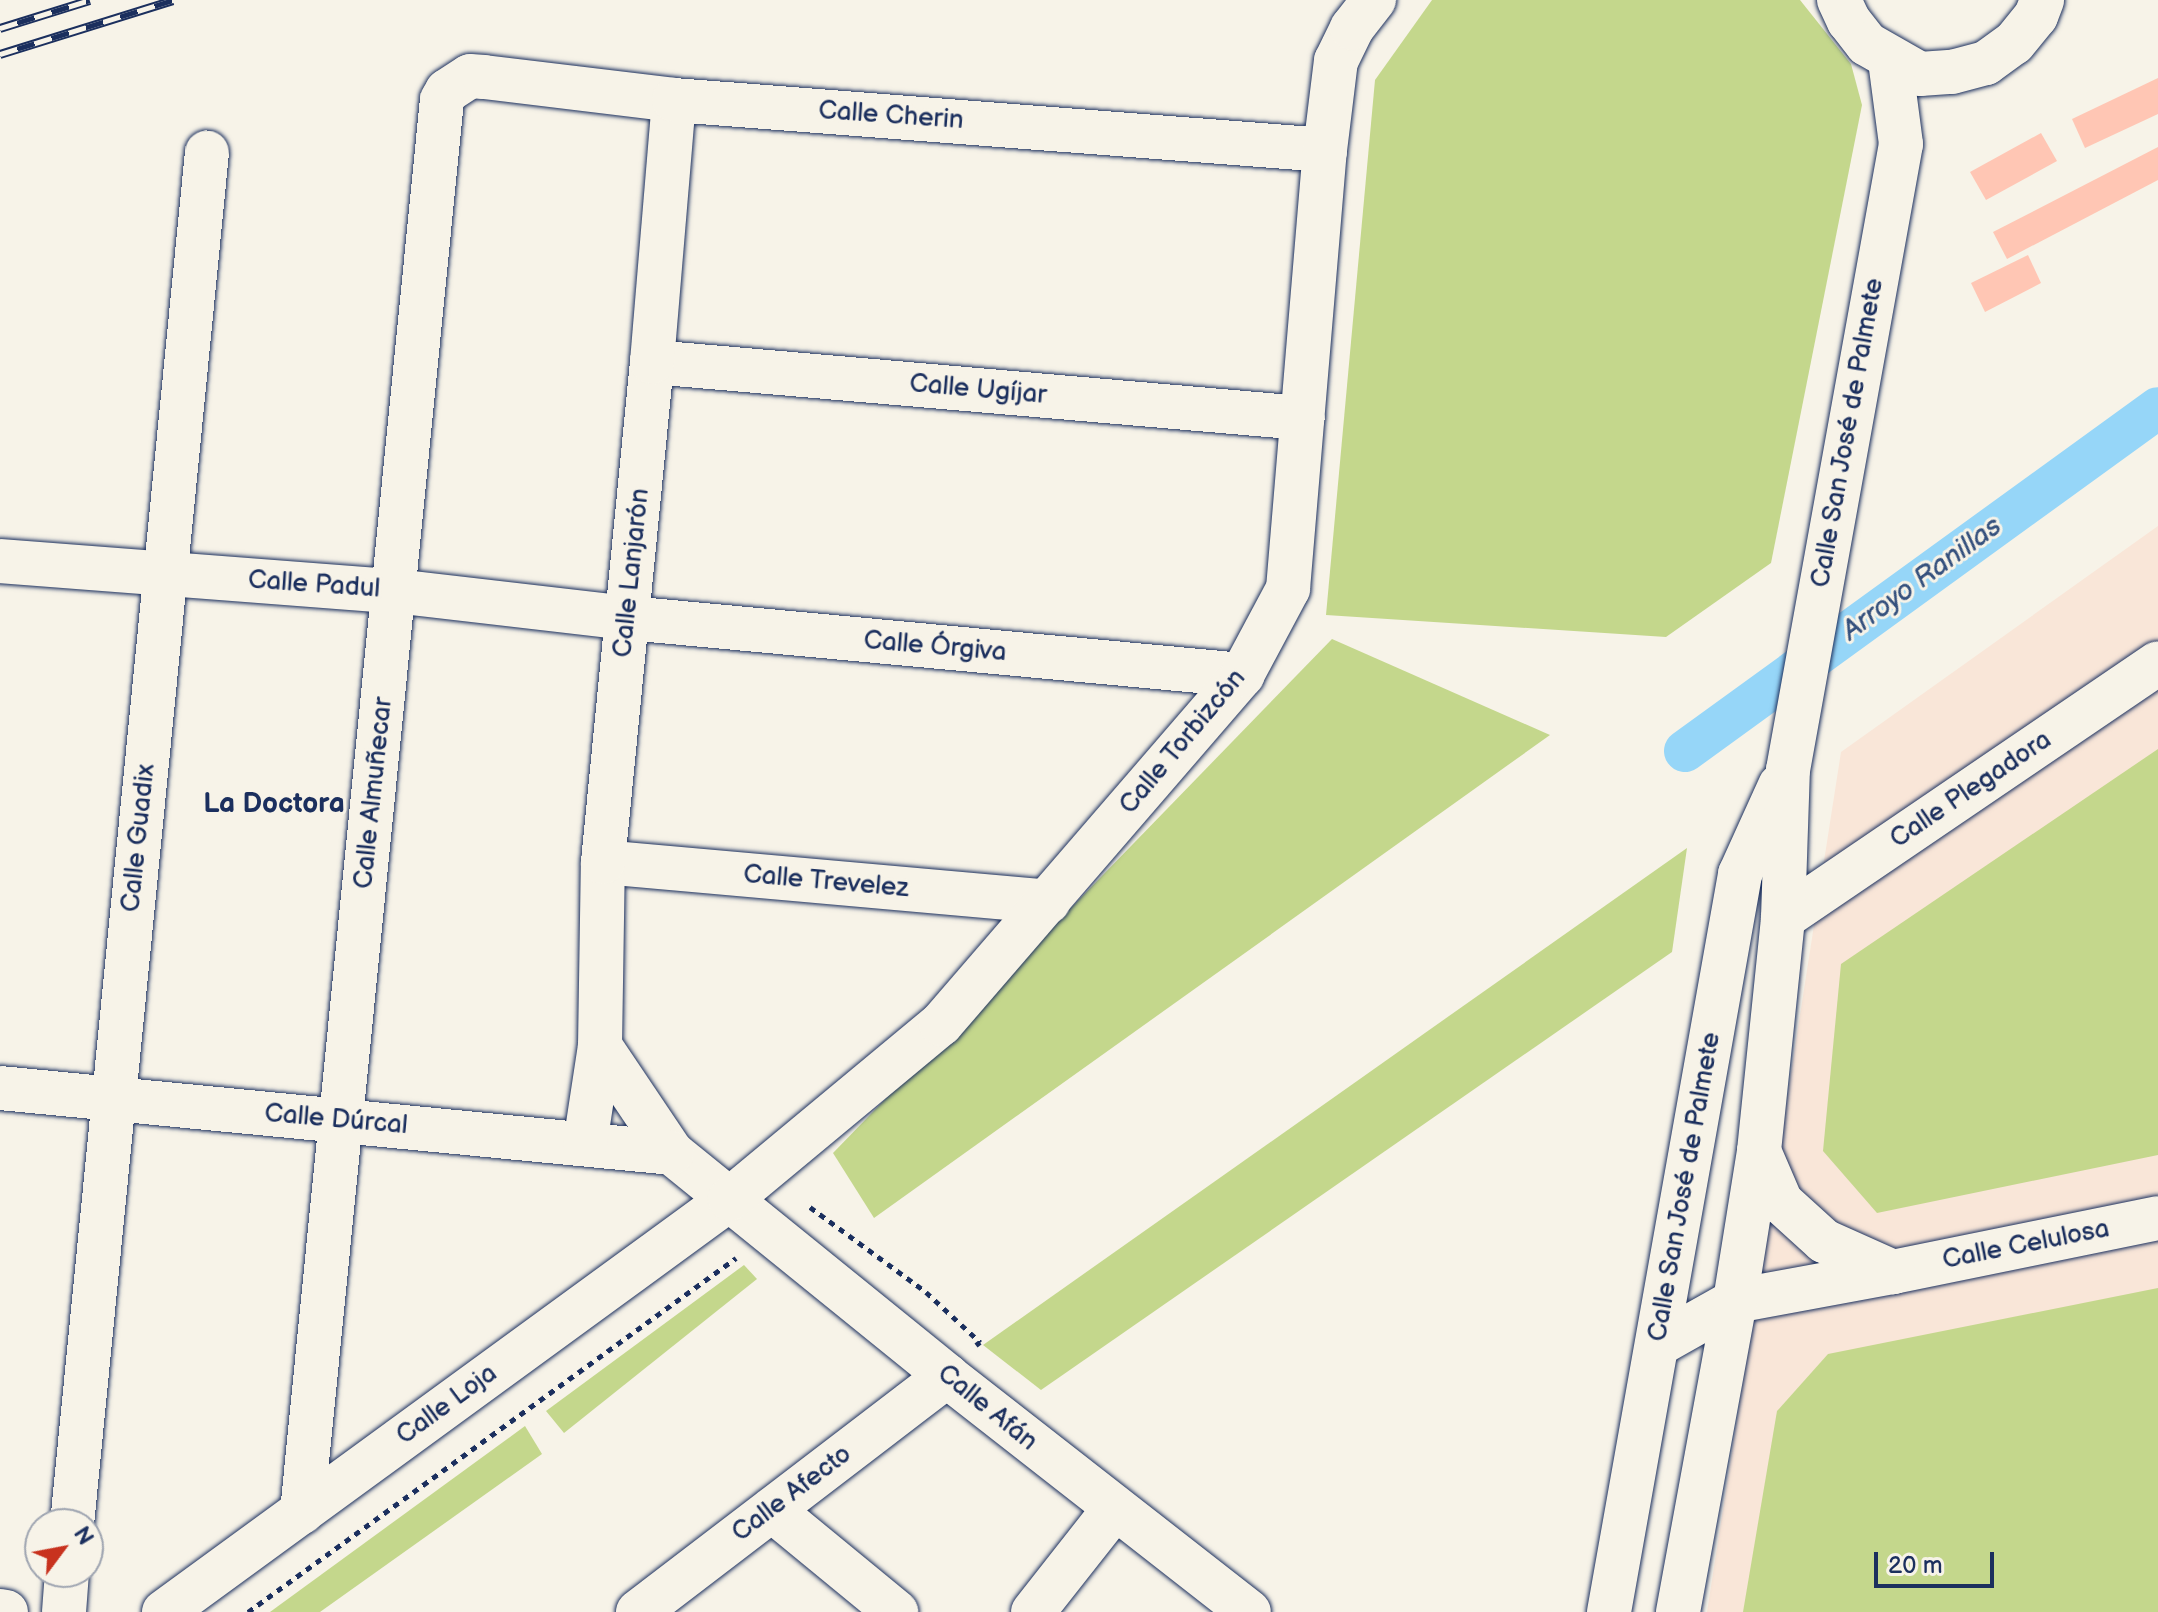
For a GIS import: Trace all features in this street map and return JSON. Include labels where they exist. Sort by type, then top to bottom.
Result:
[{"type":"street","name":"Calle Torbizcón","points":[[730,1199],[941,1024],[1242,675],[1288,589],[1325,150],[1336,61],[1352,28],[1374,0]]},
{"type":"street","points":[[1839,0],[1849,21],[1867,44],[1890,60],[1920,74],[1952,72],[1986,63],[2014,43],[2036,16],[2042,0]]},
{"type":"street","name":"Calle San José de Palmete","points":[[1678,1612],[1759,1151],[1783,918],[1788,768],[1901,144],[1890,60]]},
{"type":"street","name":"Calle San José de Palmete","points":[[1901,144],[1952,72]]},
{"type":"street","name":"Calle Cherin","points":[[459,81],[470,76],[484,77],[674,100],[1325,150]]},
{"type":"street","name":"Calle Almuñecar","points":[[302,1512],[442,100],[459,81]]},
{"type":"street","name":"Calle Lanjarón","points":[[585,1144],[600,1046],[603,862],[652,362],[674,100]]},
{"type":"street","name":"Calle Guadix","points":[[74,1508],[207,153]]},
{"type":"street","name":"Calle Ugíjar","points":[[652,362],[1303,418]]},
{"type":"street","name":"Calle Padul","points":[[0,561],[394,591],[628,618]]},
{"type":"street","name":"Calle Órgiva","points":[[628,618],[1242,675]]},
{"type":"street","name":"Calle Plegadora","points":[[1783,918],[2158,663]]},
{"type":"street","name":"Calle San José de Palmete","points":[[1609,1612],[1740,874],[1788,768]]},
{"type":"street","name":"Calle Trevelez","points":[[603,862],[1048,902]]},
{"type":"street","points":[[600,1046],[672,1153],[730,1199]]},
{"type":"street","name":"Calle Dúrcal","points":[[0,1088],[672,1153]]},
{"type":"street","points":[[1759,1151],[1781,1202],[1824,1241],[1893,1272]]},
{"type":"street","name":"Calle Afán","points":[[730,1199],[771,1233],[957,1364],[1114,1509],[1249,1612]]},
{"type":"street","name":"Calle Loja","points":[[164,1612],[730,1199]]},
{"type":"street","name":"Calle Celulosa","points":[[1657,1345],[1735,1301],[2158,1218]]},
{"type":"street","name":"Calle Afecto","points":[[638,1612],[957,1364]]},
{"type":"street","points":[[1033,1612],[1114,1509]]},
{"type":"street","points":[[772,1510],[896,1612]]},
{"type":"street","points":[[64,1612],[66,1588]]},
{"type":"street","points":[[0,1611],[6,1612]]},
{"type":"path","points":[[248,1612],[810,1207],[926,1292],[980,1342],[957,1364]]},
{"type":"shaded area","points":[[2158,526],[2158,1612],[1707,1612],[1841,752]]},
{"type":"green space","points":[[1432,0],[1800,0],[1851,64],[1862,105],[1771,563],[1666,637],[1326,615],[1375,80]]},
{"type":"green space","points":[[1332,639],[1550,735],[874,1218],[833,1153]]},
{"type":"green space","points":[[2158,749],[2158,1155],[1877,1213],[1823,1151],[1841,964]]},
{"type":"green space","points":[[1687,848],[1672,952],[1041,1390],[983,1345]]},
{"type":"green space","points":[[744,1265],[757,1279],[564,1433],[546,1411]]},
{"type":"green space","points":[[2158,1288],[2158,1612],[1743,1612],[1777,1411],[1828,1354]]},
{"type":"green space","points":[[525,1426],[542,1454],[320,1612],[270,1612]]},
{"type":"building","points":[[2158,78],[2158,114],[2085,148],[2072,119]]},
{"type":"building","points":[[2041,133],[2057,161],[1986,200],[1970,172]]},
{"type":"building","points":[[2158,147],[2158,180],[2007,259],[1993,232]]},
{"type":"building","points":[[2028,255],[2041,283],[1985,312],[1971,283]]},
{"type":"waterway","name":"Arroyo Ranillas","points":[[1685,751],[2158,408]]},
{"type":"railway","points":[[0,28],[90,0]]},
{"type":"railway","points":[[0,54],[173,0]]},
{"type":"district","name":"La Doctora","points":[[274,804]]}]
